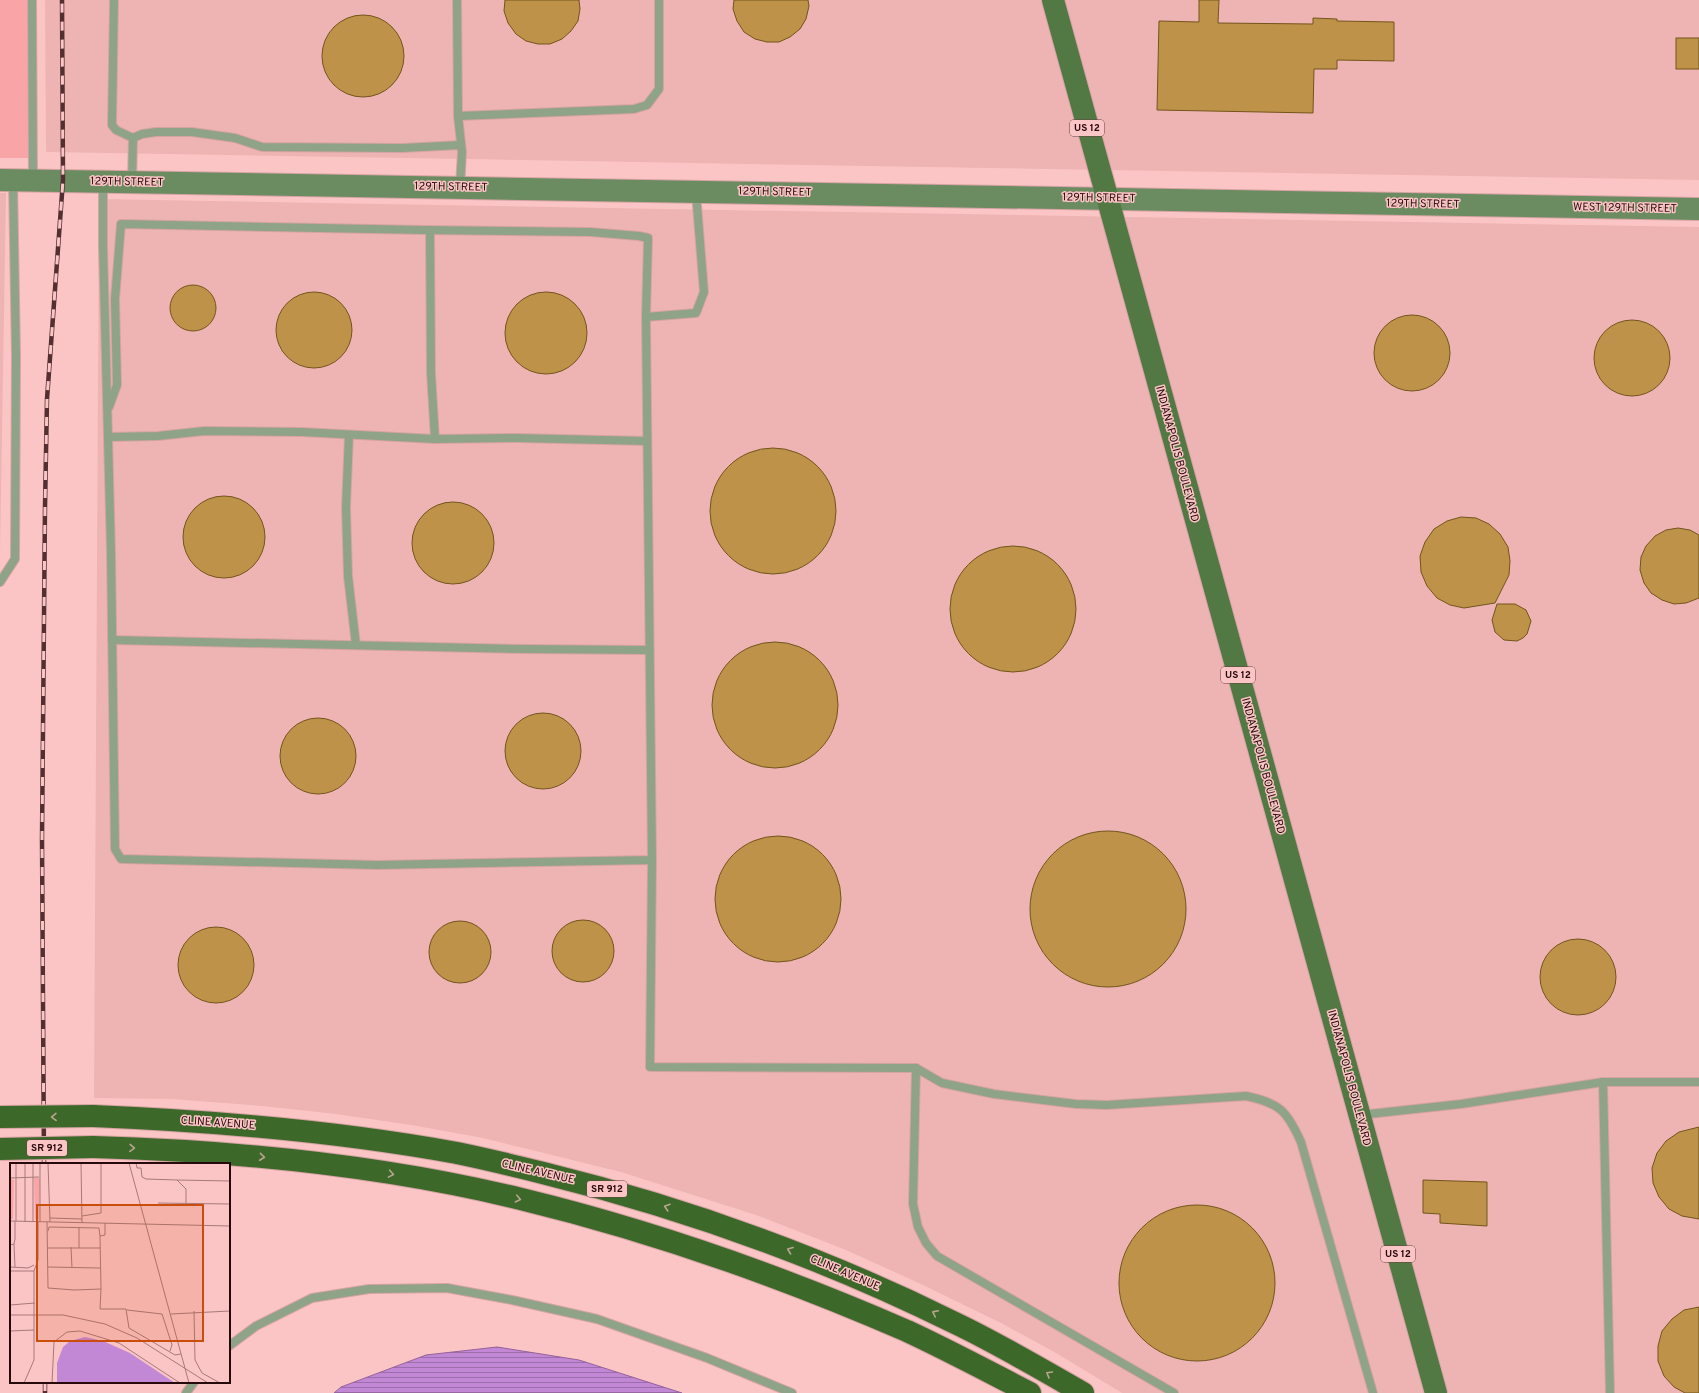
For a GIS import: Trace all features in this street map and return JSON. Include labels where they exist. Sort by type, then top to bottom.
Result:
[{"type":"highway","name":"CLINE AVENUE","points":[[0,1117],[93,1116],[207,1122],[328,1133],[459,1154],[584,1183],[699,1218],[765,1241],[837,1269],[907,1299],[958,1324],[1023,1358],[1083,1393]]},
{"type":"highway","name":"SR 912","points":[[0,1149],[93,1147],[253,1156],[311,1162],[436,1182],[520,1199],[619,1226],[760,1273],[907,1332],[1030,1393]]},
{"type":"main road","name":"INDIANAPOLIS BOULEVARD","points":[[1053,0],[1106,198],[1436,1393]]},
{"type":"main road","name":"129TH STREET","points":[[15,181],[696,191],[1550,207]]},
{"type":"main road","name":"WEST 129TH STREET","points":[[1550,207],[1699,209]]},
{"type":"lane","points":[[0,582],[15,560],[15,181],[32,0]]},
{"type":"lane","points":[[114,0],[112,125],[116,130],[133,138],[142,134],[156,132],[192,132],[235,138],[262,147],[402,148],[461,145]]},
{"type":"lane","points":[[457,0],[458,116],[461,145],[460,188]]},
{"type":"lane","points":[[458,116],[634,109],[647,105],[660,89],[659,0]]},
{"type":"lane","points":[[132,182],[133,138]]},
{"type":"lane","points":[[103,182],[115,849],[121,858],[377,865],[652,860]]},
{"type":"lane","points":[[646,318],[696,313],[704,292],[696,191]]},
{"type":"lane","points":[[108,412],[117,385],[115,299],[121,224],[590,232],[648,238],[646,318],[652,860],[650,1067],[916,1068],[942,1083],[994,1094],[1076,1104],[1107,1104],[1246,1096],[1266,1100],[1281,1109],[1292,1122],[1302,1142],[1373,1393]]},
{"type":"lane","points":[[430,230],[431,373],[435,439]]},
{"type":"lane","points":[[108,438],[158,436],[204,431],[302,432],[435,439],[517,438],[647,441]]},
{"type":"lane","points":[[349,435],[346,507],[348,576],[356,645]]},
{"type":"lane","points":[[112,640],[524,649],[649,650]]},
{"type":"lane","points":[[916,1068],[913,1204],[918,1227],[926,1243],[937,1256],[1174,1393]]},
{"type":"lane","points":[[1359,1115],[1461,1104],[1603,1082],[1699,1082]]},
{"type":"lane","points":[[1603,1082],[1610,1393]]},
{"type":"lane","points":[[230,1345],[256,1326],[312,1298],[369,1289],[447,1288],[512,1300],[597,1319],[708,1358],[792,1393]]},
{"type":"lane","points":[[186,1393],[193,1383]]},
{"type":"shaded area","points":[[0,0],[29,0],[28,158],[0,158]]},
{"type":"shaded area","points":[[45,0],[1699,0],[1699,180],[46,152]]},
{"type":"shaded area","points":[[0,193],[6,193],[0,555]]},
{"type":"shaded area","points":[[99,199],[1699,227],[1699,1393],[1122,1393],[1056,1353],[1003,1324],[846,1250],[756,1215],[621,1172],[483,1138],[411,1125],[336,1114],[262,1106],[172,1099],[94,1098]]},
{"type":"shaded area","points":[[497,1347],[579,1360],[682,1393],[334,1393],[341,1387],[426,1355]]},
{"type":"building","points":[[505,0],[579,0],[580,9],[578,21],[571,31],[562,39],[550,44],[538,44],[526,41],[516,34],[508,23],[504,11]]},
{"type":"building","points":[[734,0],[808,0],[809,6],[806,19],[800,29],[790,37],[779,42],[767,42],[755,39],[744,32],[737,21],[733,9]]},
{"type":"building","points":[[1199,0],[1219,0],[1218,23],[1313,24],[1313,18],[1337,19],[1337,21],[1394,22],[1394,61],[1337,60],[1337,69],[1314,69],[1313,113],[1157,110],[1159,21],[1199,22]]},
{"type":"building","points":[[363,15],[379,18],[392,27],[401,40],[404,56],[401,72],[392,85],[379,94],[363,97],[347,94],[334,85],[325,72],[322,56],[325,40],[334,27],[347,18]]},
{"type":"building","points":[[1676,38],[1699,38],[1699,69],[1676,69]]},
{"type":"building","points":[[188,285],[198,285],[210,291],[215,299],[215,317],[210,325],[202,330],[188,331],[180,328],[173,321],[170,313],[170,303],[173,295],[180,288]]},
{"type":"building","points":[[314,292],[328,295],[341,303],[349,316],[352,330],[349,344],[341,357],[328,365],[314,368],[300,365],[287,357],[279,344],[276,330],[279,316],[287,303],[300,295]]},
{"type":"building","points":[[546,292],[562,295],[575,304],[584,317],[587,333],[584,349],[575,362],[562,371],[546,374],[530,371],[517,362],[508,349],[505,333],[508,317],[517,304],[530,295]]},
{"type":"building","points":[[1412,315],[1426,318],[1439,326],[1447,339],[1450,353],[1447,367],[1439,380],[1426,388],[1412,391],[1398,388],[1385,380],[1377,367],[1374,353],[1377,339],[1385,326],[1398,318]]},
{"type":"building","points":[[1632,320],[1646,323],[1659,331],[1667,344],[1670,358],[1667,372],[1659,385],[1646,393],[1632,396],[1618,393],[1605,385],[1597,372],[1594,358],[1597,344],[1605,331],[1618,323]]},
{"type":"building","points":[[779,448],[803,455],[818,466],[829,481],[835,499],[835,523],[829,541],[818,556],[803,567],[785,573],[767,574],[743,567],[728,556],[717,541],[711,523],[710,505],[717,481],[728,466],[743,455],[761,449]]},
{"type":"building","points":[[216,496],[232,496],[247,503],[258,514],[265,529],[265,545],[262,553],[253,566],[240,575],[232,578],[216,578],[201,571],[190,560],[183,545],[183,529],[190,514],[201,503]]},
{"type":"building","points":[[445,502],[461,502],[476,509],[487,520],[494,535],[494,551],[491,559],[482,572],[469,581],[461,584],[445,584],[430,577],[419,566],[412,551],[412,535],[419,520],[430,509]]},
{"type":"building","points":[[1461,517],[1476,518],[1489,524],[1500,534],[1508,547],[1510,561],[1509,575],[1495,603],[1464,608],[1450,605],[1437,598],[1427,586],[1421,572],[1420,556],[1425,542],[1434,529],[1447,521]]},
{"type":"building","points":[[1678,528],[1690,530],[1699,535],[1699,598],[1686,603],[1674,604],[1662,600],[1651,593],[1644,583],[1640,570],[1641,557],[1646,546],[1655,536],[1666,530]]},
{"type":"building","points":[[1019,546],[1043,553],[1058,564],[1069,579],[1075,597],[1075,621],[1069,639],[1058,654],[1043,665],[1025,671],[1007,672],[983,665],[968,654],[957,639],[951,621],[950,603],[957,579],[968,564],[983,553],[1001,547]]},
{"type":"building","points":[[1497,604],[1515,604],[1526,610],[1531,621],[1527,634],[1523,638],[1517,641],[1504,640],[1495,632],[1492,620]]},
{"type":"building","points":[[781,642],[805,649],[820,660],[831,675],[837,693],[837,717],[831,735],[820,750],[805,761],[787,767],[769,768],[745,761],[730,750],[719,735],[713,717],[712,699],[719,675],[730,660],[745,649],[763,643]]},
{"type":"building","points":[[543,713],[557,716],[570,724],[578,737],[581,751],[578,765],[570,778],[557,786],[543,789],[529,786],[516,778],[508,765],[505,751],[508,737],[516,724],[529,716]]},
{"type":"building","points":[[318,718],[332,721],[345,729],[353,742],[356,756],[353,770],[345,783],[332,791],[318,794],[304,791],[291,783],[283,770],[280,756],[283,742],[291,729],[304,721]]},
{"type":"building","points":[[1100,831],[1116,831],[1131,834],[1145,840],[1163,854],[1177,872],[1183,886],[1186,909],[1183,932],[1177,946],[1163,964],[1145,978],[1131,984],[1116,987],[1100,987],[1085,984],[1071,978],[1053,964],[1043,952],[1033,932],[1030,917],[1030,901],[1033,886],[1039,872],[1053,854],[1065,844],[1085,834]]},
{"type":"building","points":[[784,836],[808,843],[823,854],[834,869],[840,887],[840,911],[834,929],[823,944],[808,955],[790,961],[772,962],[748,955],[733,944],[722,929],[716,911],[715,893],[722,869],[733,854],[748,843],[766,837]]},
{"type":"building","points":[[583,920],[595,923],[605,929],[611,939],[614,951],[611,963],[605,973],[595,979],[583,982],[571,979],[561,973],[555,963],[552,951],[555,939],[561,929],[571,923]]},
{"type":"building","points":[[460,921],[472,924],[482,930],[488,940],[491,952],[488,964],[482,974],[472,980],[460,983],[448,980],[438,974],[432,964],[429,952],[432,940],[438,930],[448,924]]},
{"type":"building","points":[[216,927],[230,930],[243,938],[251,951],[254,965],[251,979],[243,992],[230,1000],[216,1003],[202,1000],[189,992],[181,979],[178,965],[181,951],[189,938],[202,930]]},
{"type":"building","points":[[1578,939],[1592,942],[1605,950],[1613,963],[1616,977],[1613,991],[1605,1004],[1592,1012],[1578,1015],[1564,1012],[1551,1004],[1543,991],[1540,977],[1543,963],[1551,950],[1564,942]]},
{"type":"building","points":[[1699,1127],[1699,1219],[1682,1216],[1669,1209],[1659,1197],[1653,1183],[1652,1168],[1657,1153],[1666,1141],[1679,1132]]},
{"type":"building","points":[[1423,1180],[1487,1182],[1487,1226],[1440,1223],[1440,1214],[1423,1213]]},
{"type":"building","points":[[1189,1205],[1205,1205],[1220,1208],[1234,1214],[1252,1228],[1266,1246],[1272,1260],[1275,1283],[1272,1306],[1266,1320],[1252,1338],[1234,1352],[1220,1358],[1205,1361],[1189,1361],[1174,1358],[1160,1352],[1142,1338],[1132,1326],[1122,1306],[1119,1291],[1119,1275],[1122,1260],[1128,1246],[1142,1228],[1154,1218],[1174,1208]]},
{"type":"building","points":[[1699,1307],[1699,1393],[1685,1393],[1674,1387],[1664,1376],[1658,1361],[1658,1346],[1662,1331],[1672,1319],[1684,1310]]},
{"type":"railway","points":[[44,1163],[42,839],[45,507],[47,399],[63,180],[62,0]]},
{"type":"railway","points":[[45,1383],[45,1393]]}]
